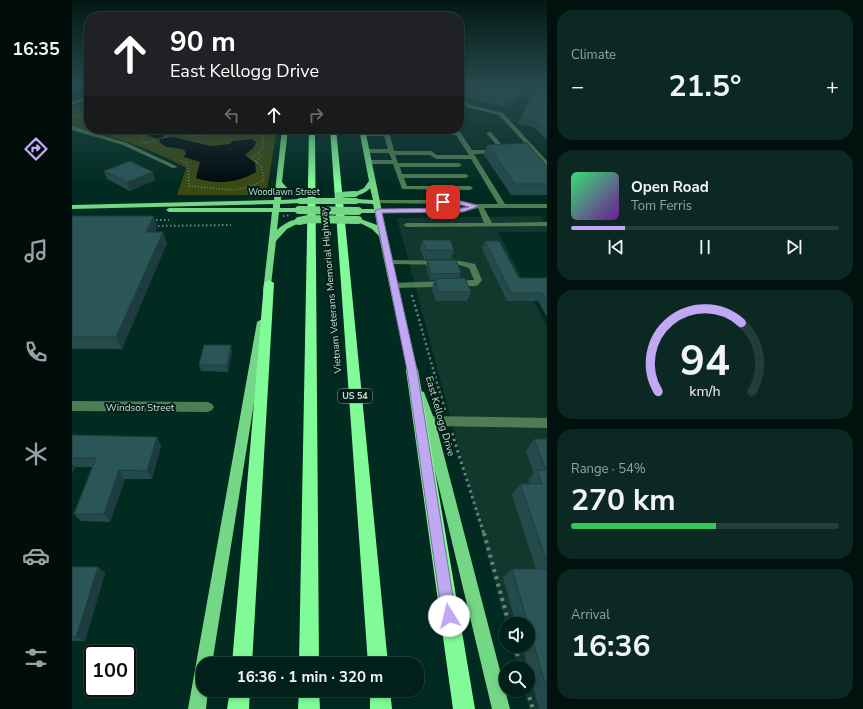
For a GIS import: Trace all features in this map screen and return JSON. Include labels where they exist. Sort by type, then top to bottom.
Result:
[{"type":"highway","name":"Vietnam Veterans Memorial Highway","points":[[309,657],[312,134]]},
{"type":"highway","name":"Vietnam Veterans Memorial Highway","points":[[333,134],[377,657]]},
{"type":"highway","points":[[242,657],[269,283]]},
{"type":"highway","points":[[412,370],[464,709]]},
{"type":"highway","points":[[238,709],[239,697]]},
{"type":"highway","points":[[309,697],[309,709]]},
{"type":"highway","points":[[380,697],[381,709]]},
{"type":"main road","points":[[205,657],[269,283],[285,134]]},
{"type":"main road","name":"East Kellogg Drive","points":[[363,134],[376,202],[412,370],[429,421],[501,709]]},
{"type":"main road","points":[[280,183],[286,190],[300,198],[355,194],[366,189],[372,181]]},
{"type":"main road","name":"Woodlawn Street","points":[[277,206],[300,198],[376,202]]},
{"type":"main road","name":"Woodlawn Street","points":[[72,207],[91,206],[189,210],[277,206],[299,210],[378,211]]},
{"type":"main road","points":[[274,239],[284,227],[309,219],[358,220],[375,227],[383,236]]},
{"type":"main road","points":[[197,709],[199,697]]},
{"type":"street","points":[[506,119],[547,164]]},
{"type":"street","points":[[72,128],[84,131]]},
{"type":"street","points":[[367,151],[431,153],[436,157],[505,152],[489,133]]},
{"type":"street","points":[[97,134],[140,149],[175,167]]},
{"type":"street","points":[[186,134],[202,134]]},
{"type":"street","points":[[387,134],[404,188],[470,188]]},
{"type":"street","points":[[459,134],[503,206]]},
{"type":"street","points":[[369,162],[459,165]]},
{"type":"street","points":[[400,176],[466,176]]},
{"type":"street","name":"Woodlawn Street","points":[[376,202],[457,202],[478,206],[544,206]]},
{"type":"street","points":[[478,206],[488,225]]},
{"type":"street","name":"Woodlawn Street","points":[[378,211],[463,210],[478,206]]},
{"type":"street","points":[[544,206],[547,213]]},
{"type":"street","points":[[407,225],[547,224]]},
{"type":"street","points":[[389,262],[460,264],[472,266],[478,280],[475,283],[394,285]]},
{"type":"street","name":"Windsor Street","points":[[72,406],[208,407]]},
{"type":"street","points":[[429,421],[547,423]]},
{"type":"path","points":[[141,134],[145,146]]},
{"type":"path","points":[[179,159],[188,164],[187,169],[190,177],[189,186],[193,188],[212,187],[224,190],[256,185],[264,180],[261,166],[252,158],[263,148],[263,134]]},
{"type":"path","points":[[143,143],[171,136]]},
{"type":"path","points":[[256,162],[260,158],[259,152]]},
{"type":"path","points":[[152,226],[231,225]]},
{"type":"path","points":[[409,285],[428,356],[475,503],[507,617]]},
{"type":"path","points":[[529,697],[533,709]]},
{"type":"shaded area","points":[[148,134],[163,134],[165,138],[173,137],[211,146],[230,144],[232,141],[252,139],[256,142],[254,147],[245,155],[255,163],[256,172],[242,179],[226,182],[211,182],[196,178],[200,162],[184,157],[186,153],[184,150],[166,147],[159,140]]},
{"type":"shaded area","points":[[540,216],[547,226],[547,232],[498,232],[547,326],[547,709],[529,709],[526,697],[535,697],[535,661],[516,661],[514,653],[535,653],[535,617],[504,617],[397,218]]},
{"type":"green space","points":[[72,119],[84,119],[84,130],[72,127]]},
{"type":"green space","points":[[102,134],[183,134],[190,136],[208,134],[276,134],[266,195],[177,195],[186,169],[185,167],[130,143]]},
{"type":"building","points":[[520,119],[547,119],[547,133],[536,122]]},
{"type":"building","points":[[527,143],[547,166],[547,184],[515,184],[487,145]]},
{"type":"building","points":[[130,161],[153,172],[127,182],[104,171]]},
{"type":"building","points":[[72,216],[154,216],[146,232],[163,232],[116,337],[72,337]]},
{"type":"building","points":[[422,240],[450,240],[454,250],[426,250]]},
{"type":"building","points":[[485,241],[499,241],[519,278],[547,278],[547,302],[542,293],[511,293]]},
{"type":"building","points":[[427,260],[456,260],[461,273],[431,274]]},
{"type":"building","points":[[465,278],[471,292],[438,292],[435,279]]},
{"type":"building","points":[[204,345],[231,345],[227,365],[199,365]]},
{"type":"building","points":[[72,435],[157,437],[147,471],[119,470],[104,514],[74,514],[96,458],[72,458]]},
{"type":"building","points":[[534,439],[547,439],[547,562],[520,484],[542,484],[537,470],[546,470]]},
{"type":"building","points":[[72,567],[98,567],[76,637],[72,637]]},
{"type":"building","points":[[512,569],[547,569],[547,690],[535,648],[535,617],[526,617]]},
{"type":"route","points":[[443,202],[457,202],[476,206],[463,210],[378,211],[412,370],[449,616]]}]
